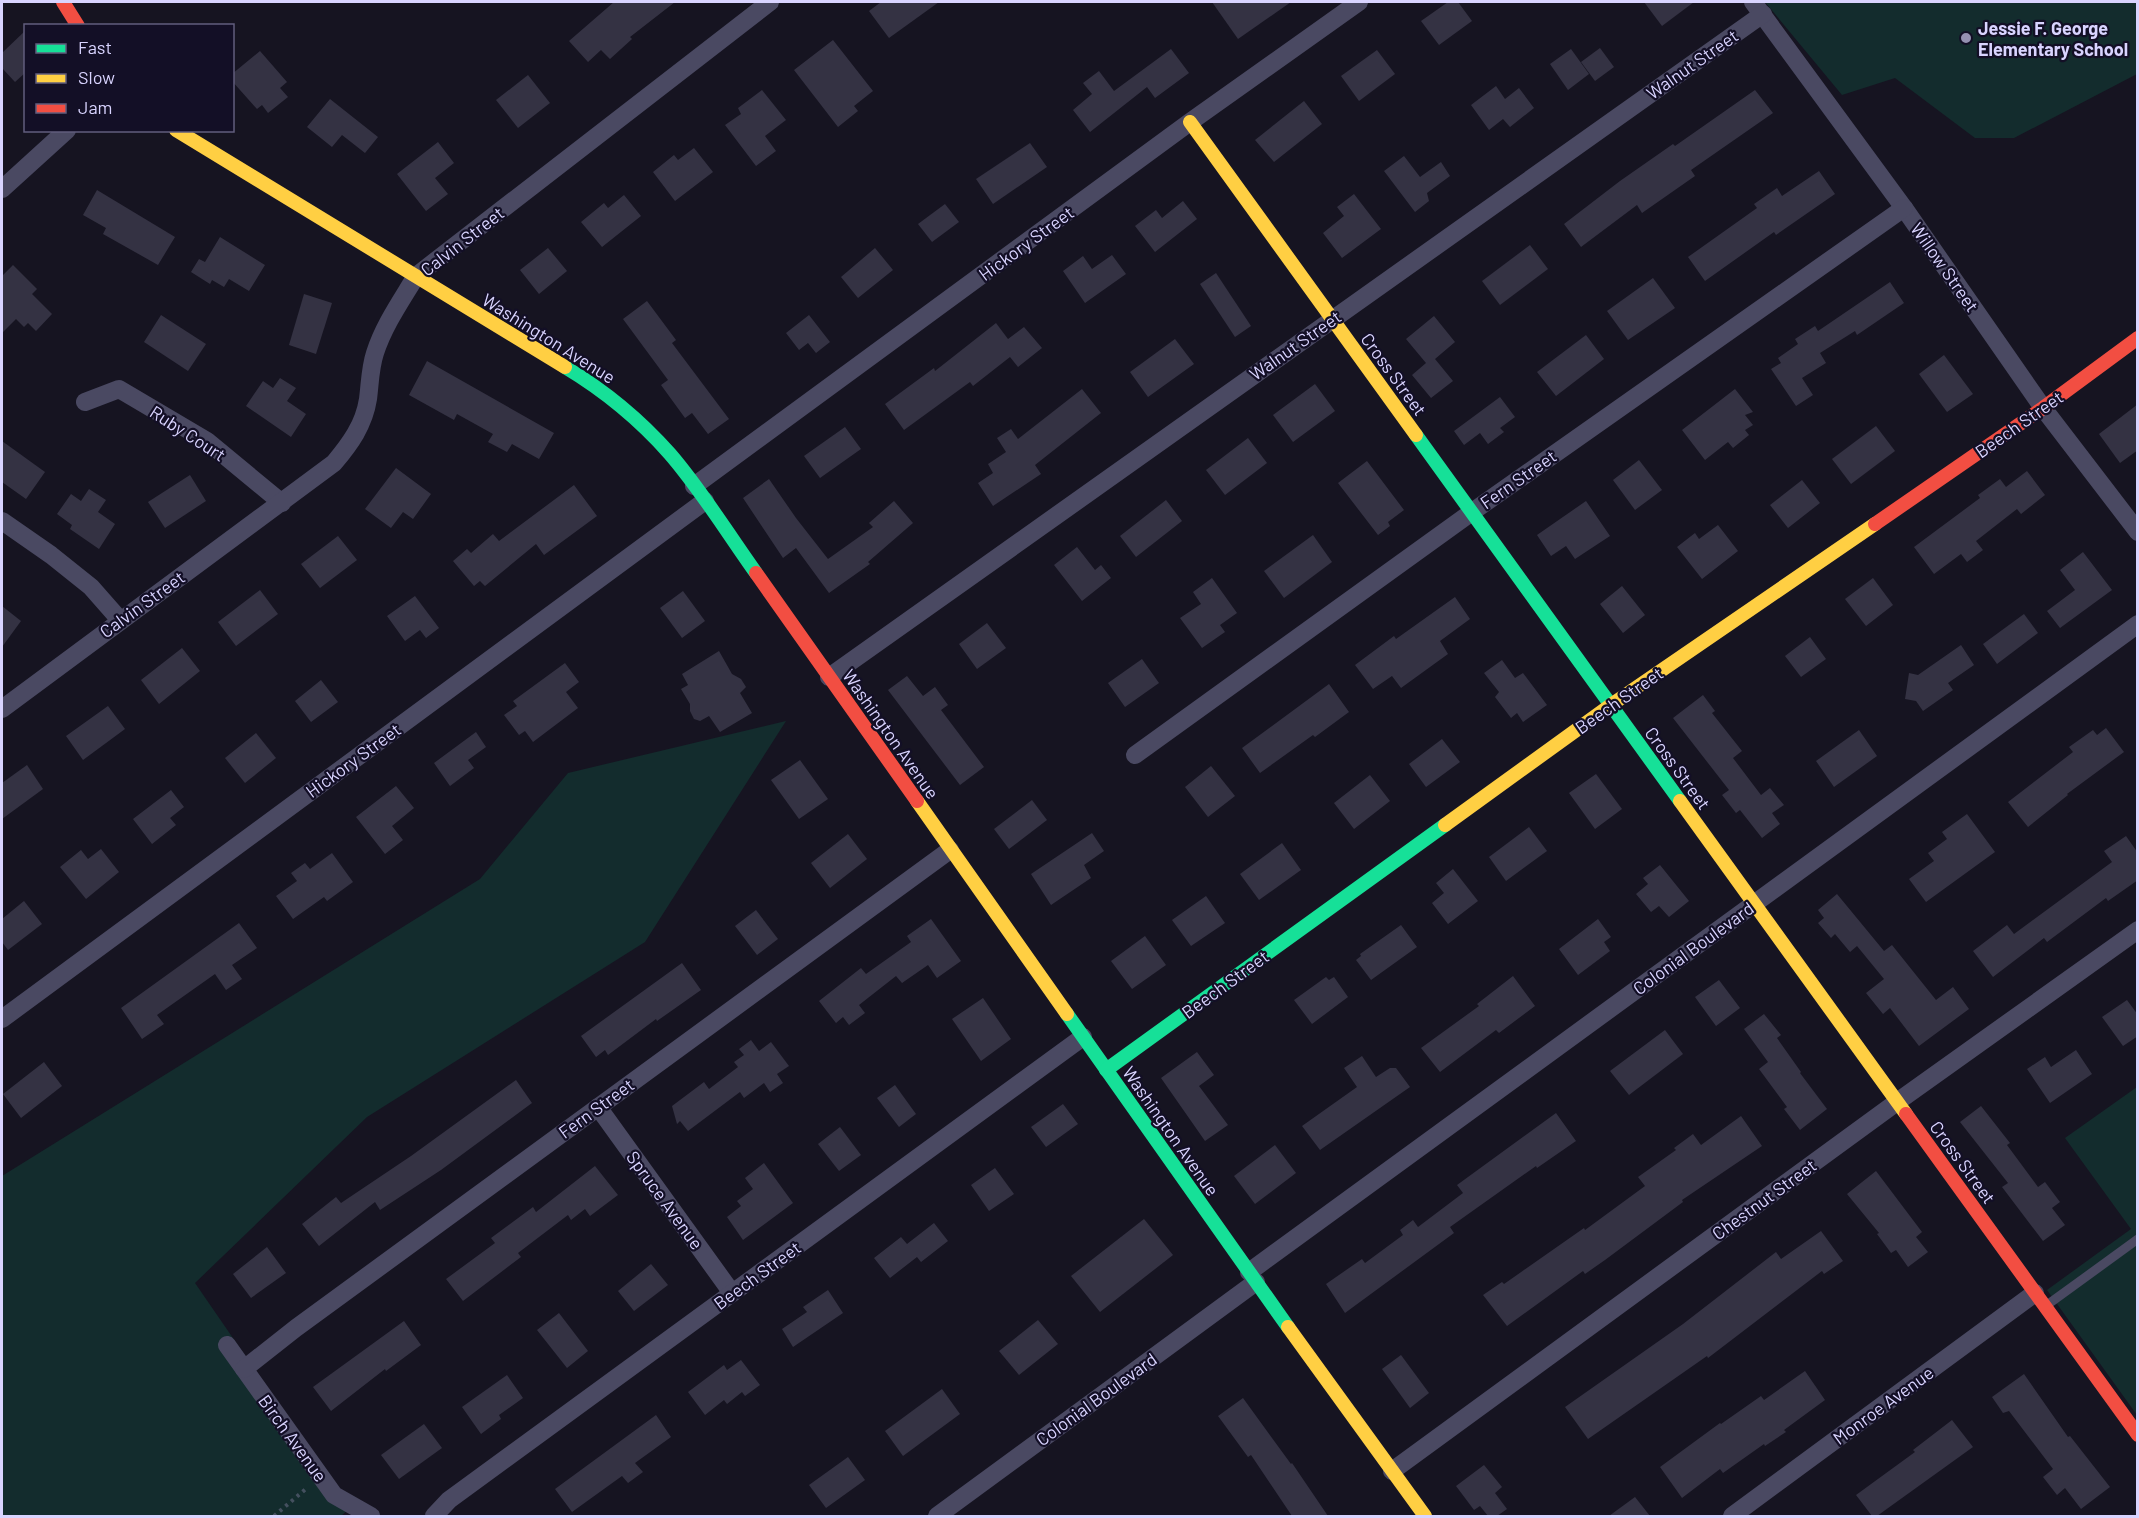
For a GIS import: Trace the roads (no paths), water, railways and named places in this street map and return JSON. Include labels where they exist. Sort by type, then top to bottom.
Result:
[{"type":"street","points":[[63,2],[77,24]]},
{"type":"street","name":"Hickory Street","points":[[694,486],[1190,122],[1359,2]]},
{"type":"street","name":"Calvin Street","points":[[2,709],[334,463],[350,444],[360,426],[368,402],[374,357],[382,332],[416,276],[762,4]]},
{"type":"street","name":"Willow Street","points":[[1758,8],[1904,208],[2043,408],[2138,532]]},
{"type":"street","name":"Walnut Street","points":[[829,677],[1332,319],[1758,8]]},
{"type":"street","name":"Cross Street","points":[[1190,122],[2138,1435]]},
{"type":"street","points":[[2,189],[65,132]]},
{"type":"street","name":"Washington Avenue","points":[[179,132],[595,385],[635,418],[670,455],[705,501],[1252,1277],[1425,1516]]},
{"type":"street","name":"Fern Street","points":[[1135,755],[1472,512],[1904,208]]},
{"type":"street","name":"Beech Street","points":[[1106,1070],[1611,705],[2043,408],[2138,338]]},
{"type":"street","name":"Ruby Court","points":[[85,402],[119,389],[207,441],[282,502]]},
{"type":"street","name":"Hickory Street","points":[[2,1019],[705,501]]},
{"type":"street","points":[[2,521],[51,555],[91,587],[120,620]]},
{"type":"street","name":"Colonial Boulevard","points":[[937,1516],[1252,1277],[1754,904],[2138,624]]},
{"type":"street","name":"Fern Street","points":[[244,1369],[306,1321],[951,850]]},
{"type":"street","name":"Chestnut Street","points":[[1392,1471],[1897,1102],[2138,930]]},
{"type":"street","name":"Beech Street","points":[[434,1516],[449,1500],[1083,1037]]},
{"type":"street","name":"Spruce Avenue","points":[[598,1107],[732,1293]]},
{"type":"street","name":"Monroe Avenue","points":[[1732,1516],[2040,1300]]},
{"type":"street","name":"Birch Avenue","points":[[227,1345],[334,1495],[371,1516]]},
{"type":"lane","points":[[2040,1300],[2138,1239]]},
{"type":"place","name":"Jessie F. George Elementary School","points":[[1966,38]]}]
